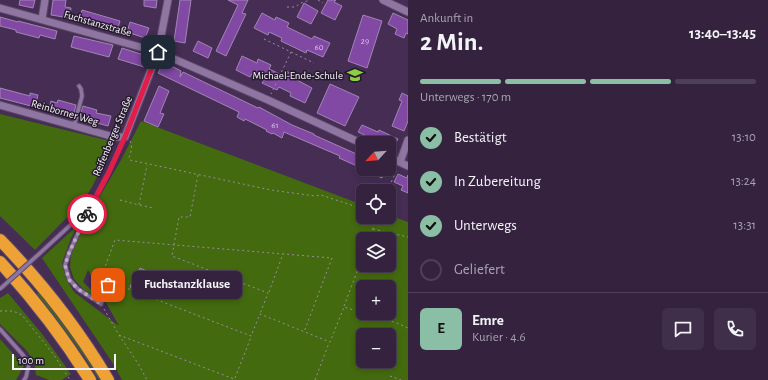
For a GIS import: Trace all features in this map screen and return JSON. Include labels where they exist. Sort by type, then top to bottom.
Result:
[{"type":"highway","points":[[0,240],[31,274],[64,314],[108,380]]},
{"type":"highway","points":[[0,262],[34,301],[69,348],[90,380]]},
{"type":"highway","points":[[0,272],[34,301]]},
{"type":"street","points":[[42,19],[45,0]]},
{"type":"street","name":"Reifenberger Straße","points":[[127,138],[158,52],[168,0]]},
{"type":"street","points":[[383,0],[408,12]]},
{"type":"street","name":"Fuchstanzstraße","points":[[0,8],[158,52],[356,141]]},
{"type":"street","name":"Reinborner Weg","points":[[0,105],[114,137],[127,138]]},
{"type":"street","points":[[400,162],[408,140]]},
{"type":"street","points":[[396,160],[408,166]]},
{"type":"lane","points":[[74,126],[82,96],[79,86]]},
{"type":"lane","name":"Reifenberger Straße","points":[[0,289],[90,207],[127,138]]},
{"type":"lane","points":[[90,207],[65,265],[69,280],[78,289],[101,304],[108,285],[98,280]]},
{"type":"lane","points":[[0,330],[23,355],[29,364],[24,380]]},
{"type":"path","points":[[287,7],[295,7],[310,0]]},
{"type":"path","points":[[318,0],[323,3]]},
{"type":"path","points":[[264,39],[314,63]]},
{"type":"path","points":[[268,100],[291,52]]},
{"type":"path","points":[[127,138],[132,144],[129,157],[130,160],[271,190],[315,196],[321,195],[356,206]]},
{"type":"path","points":[[390,184],[400,162]]},
{"type":"path","points":[[139,205],[147,164]]},
{"type":"path","points":[[198,174],[190,217],[179,217],[172,256],[268,293]]},
{"type":"path","points":[[120,200],[153,208]]},
{"type":"path","points":[[372,232],[375,224]]},
{"type":"path","points":[[373,229],[408,237]]},
{"type":"path","points":[[98,280],[115,240],[332,258],[304,332]]},
{"type":"path","points":[[119,335],[234,380],[284,254]]},
{"type":"path","points":[[315,380],[357,272]]},
{"type":"path","points":[[108,285],[116,284],[251,336]]},
{"type":"path","points":[[101,304],[148,380]]},
{"type":"path","points":[[344,307],[356,311]]},
{"type":"path","points":[[0,311],[13,311],[22,315],[50,349],[70,380]]},
{"type":"path","points":[[260,314],[330,342]]},
{"type":"path","points":[[384,320],[408,328]]},
{"type":"path","points":[[390,376],[401,380]]},
{"type":"green space","points":[[0,114],[114,142],[84,200],[35,250],[0,216]]},
{"type":"green space","points":[[141,121],[356,202],[356,224],[396,224],[396,218],[408,222],[408,380],[122,380],[114,365],[42,258],[79,224],[71,238],[62,263],[66,279],[74,292],[119,326],[88,270],[83,282],[96,294],[95,297],[84,290],[74,279],[70,267],[71,254],[93,208],[121,160]]},
{"type":"green space","points":[[39,292],[72,336],[102,380],[99,380],[62,326],[37,294]]},
{"type":"green space","points":[[8,293],[43,335],[71,374],[62,380],[49,380],[36,375],[34,361],[26,350],[0,324],[0,298]]},
{"type":"green space","points":[[0,339],[24,366],[16,380],[0,380]]},
{"type":"building","points":[[20,0],[35,0],[33,8],[19,5]]},
{"type":"building","points":[[53,0],[66,0],[65,7],[71,8],[70,18],[51,15]]},
{"type":"building","points":[[144,0],[157,0],[156,8],[144,6]]},
{"type":"building","points":[[180,0],[191,0],[185,43],[174,41]]},
{"type":"building","points":[[228,0],[248,0],[242,13],[246,14],[226,56],[216,51],[238,5]]},
{"type":"building","points":[[328,0],[336,0],[334,2],[342,6],[335,20],[321,13]]},
{"type":"building","points":[[304,3],[318,11],[311,24],[297,17]]},
{"type":"building","points":[[82,10],[120,21],[117,31],[79,20]]},
{"type":"building","points":[[262,13],[275,20],[276,17],[289,23],[287,27],[312,39],[314,36],[330,43],[323,57],[307,50],[306,53],[281,41],[282,38],[269,32],[268,35],[254,28]]},
{"type":"building","points":[[393,13],[408,20],[408,34],[406,33],[404,38],[395,34],[397,29],[388,24]]},
{"type":"building","points":[[363,15],[382,21],[367,68],[348,61]]},
{"type":"building","points":[[0,17],[57,31],[55,39],[40,35],[39,38],[0,26]]},
{"type":"building","points":[[130,22],[149,28],[145,38],[127,32]]},
{"type":"building","points":[[74,36],[113,45],[109,57],[71,47]]},
{"type":"building","points":[[198,41],[212,48],[208,58],[193,51]]},
{"type":"building","points":[[122,48],[147,56],[144,67],[118,59]]},
{"type":"building","points":[[242,56],[257,63],[258,59],[271,65],[269,69],[284,76],[286,71],[299,77],[297,80],[312,88],[305,103],[290,96],[291,93],[279,87],[277,90],[262,83],[264,80],[252,74],[250,77],[236,70]]},
{"type":"building","points":[[164,62],[181,71],[180,77],[183,72],[258,108],[259,107],[292,125],[356,154],[356,166],[339,158],[340,156],[284,132],[282,138],[245,119],[244,121],[237,117],[239,112],[158,73]]},
{"type":"building","points":[[330,84],[359,97],[345,126],[317,113]]},
{"type":"building","points":[[159,86],[169,91],[160,113],[164,114],[158,127],[144,121]]},
{"type":"building","points":[[0,88],[30,96],[30,93],[38,95],[35,107],[0,98]]},
{"type":"building","points":[[402,93],[408,96],[408,121],[404,131],[392,126],[402,101],[399,100]]},
{"type":"building","points":[[58,100],[76,105],[73,117],[49,110],[51,101],[57,103]]},
{"type":"building","points":[[83,106],[97,110],[96,113],[111,116],[108,126],[79,118]]},
{"type":"building","points":[[362,125],[378,132],[379,130],[392,136],[367,136],[358,132]]},
{"type":"building","points":[[398,174],[407,178],[408,175],[408,193],[401,190],[403,186],[394,182]]},
{"type":"building","points":[[140,268],[151,273],[143,292],[130,287],[133,280],[135,281]]},
{"type":"way so far","points":[[87,214],[65,265],[69,280],[78,289],[101,304],[108,285]]},
{"type":"place","name":"Michael-Ende-Schule","points":[[355,75]]},
{"type":"place","name":"Fuchstanzklause","points":[[108,285]]},
{"type":"route","points":[[87,214],[125,137],[158,52]]}]
